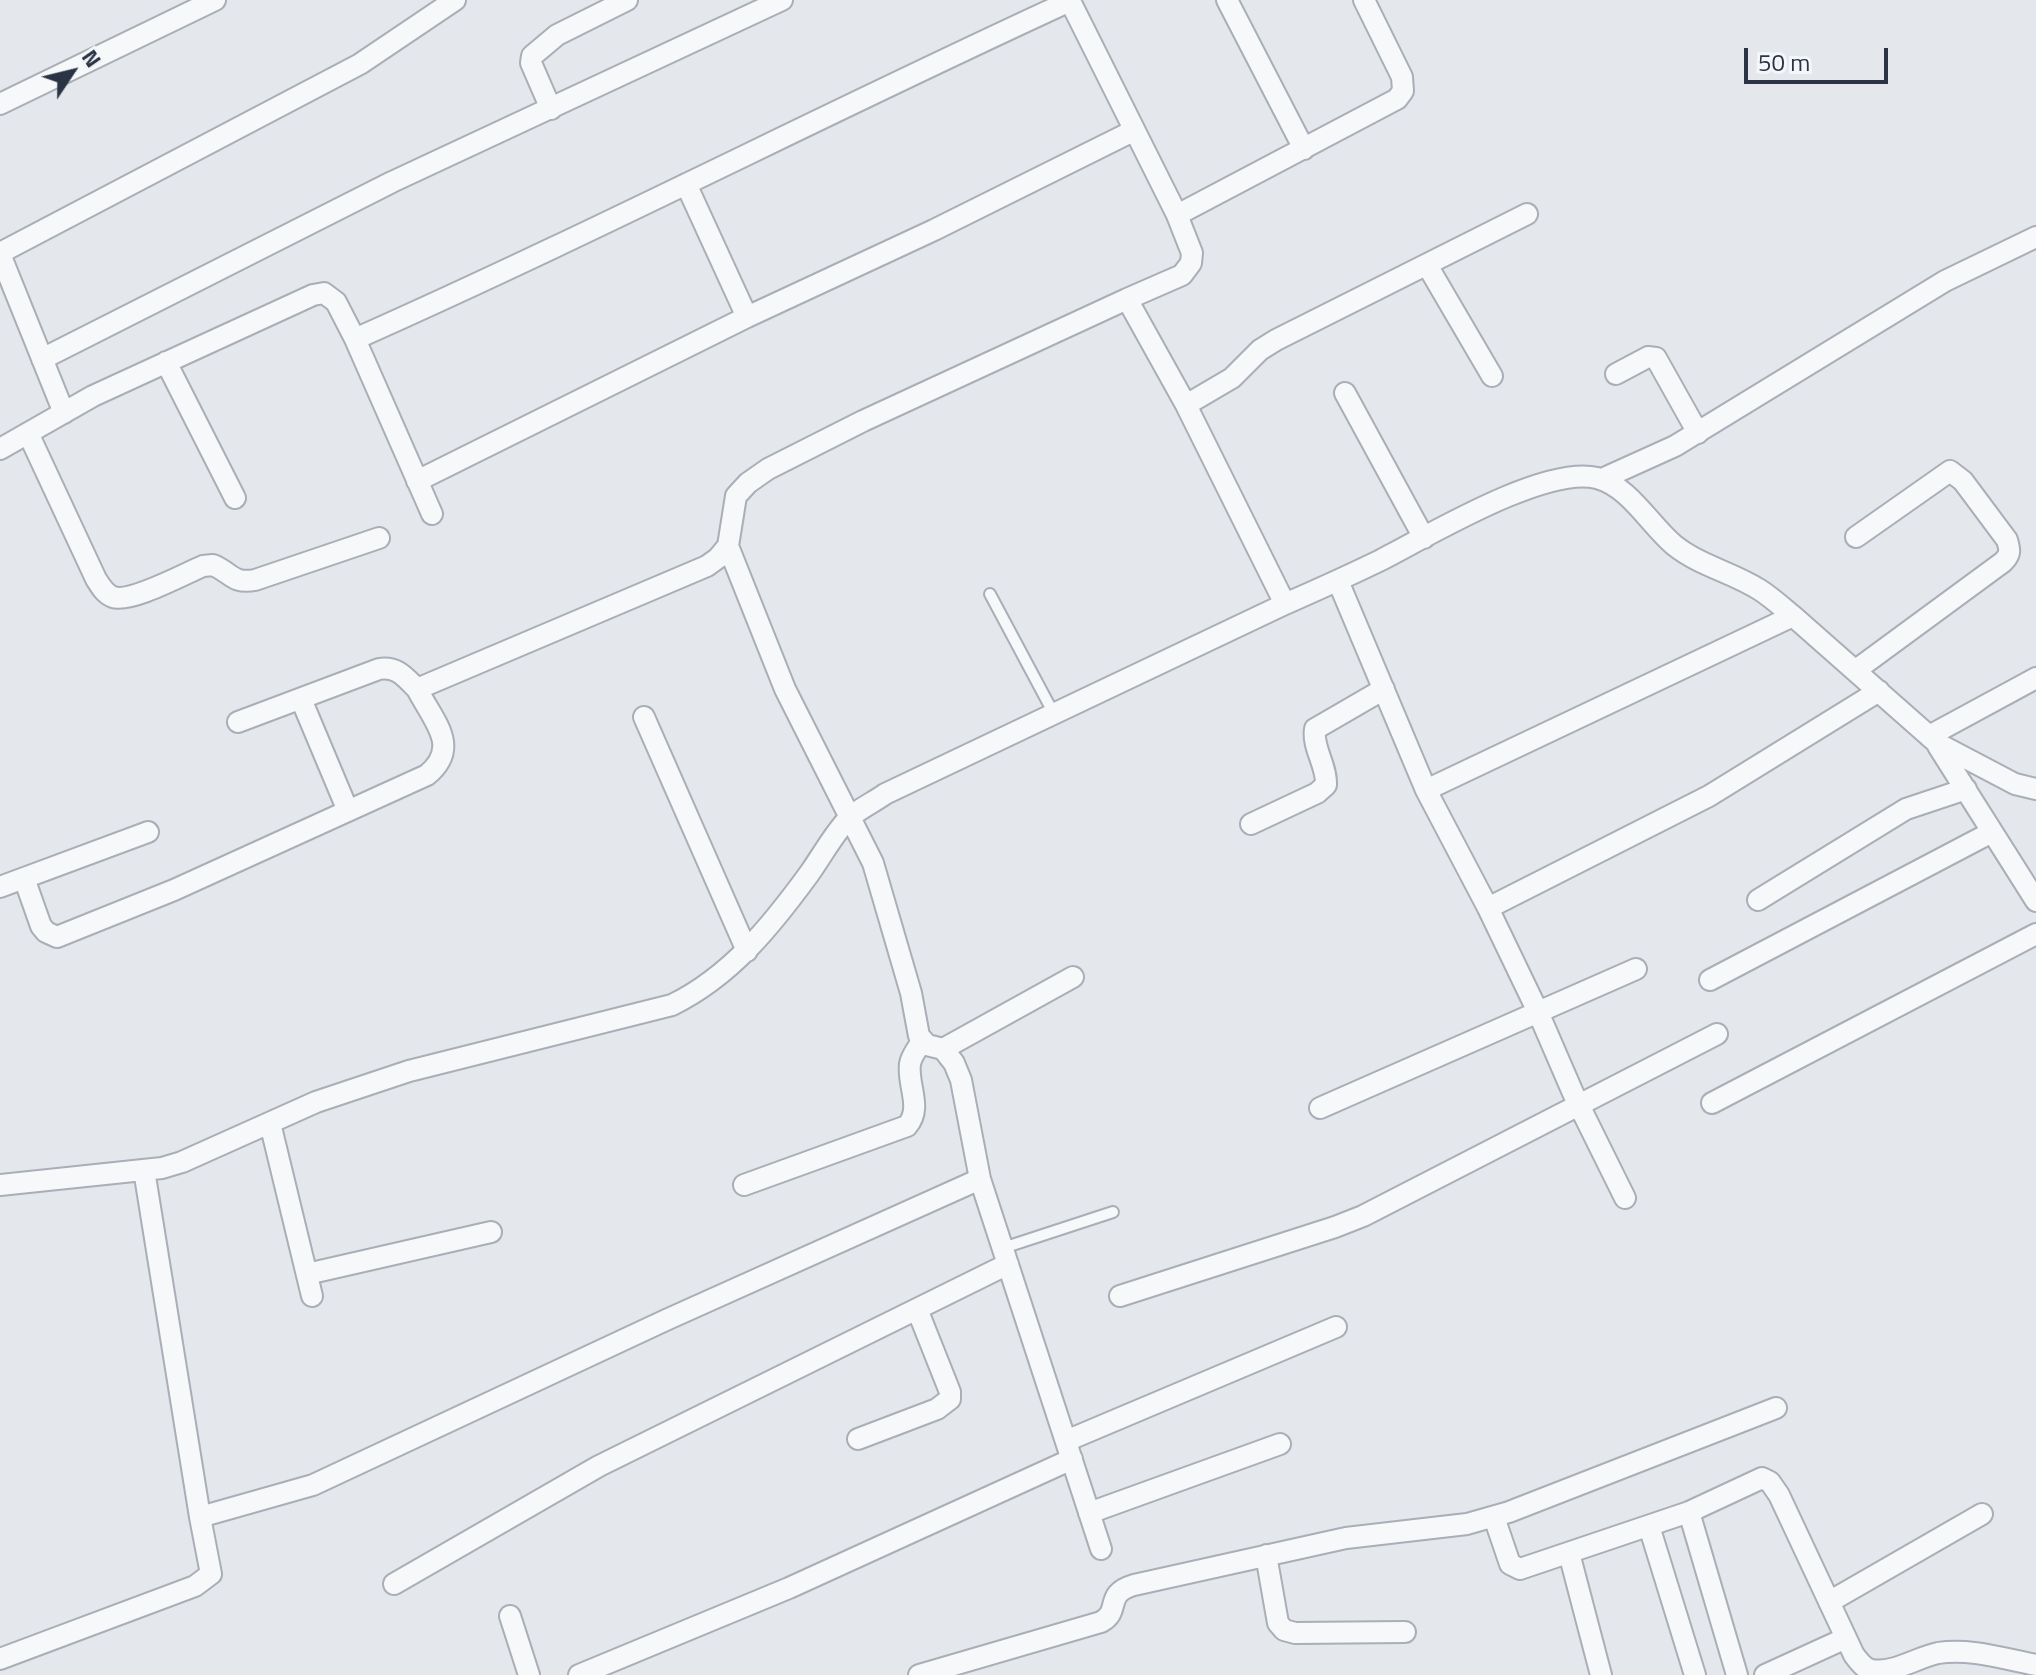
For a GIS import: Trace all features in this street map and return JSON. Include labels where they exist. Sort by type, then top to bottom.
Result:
[{"type":"street","points":[[0,104],[215,0]]},
{"type":"street","points":[[64,413],[42,359],[6,288],[0,254],[360,64],[455,0]]},
{"type":"street","points":[[551,109],[531,63],[532,56],[557,35],[627,0]]},
{"type":"street","points":[[42,359],[392,182],[782,0]]},
{"type":"street","points":[[355,339],[1070,0],[1177,215],[1192,253],[1191,263],[1182,275],[863,421],[768,469],[736,496],[728,546],[707,566],[417,689]]},
{"type":"street","points":[[1227,0],[1304,149]]},
{"type":"street","points":[[1177,215],[1388,105],[1403,91],[1402,77],[1364,0]]},
{"type":"street","points":[[417,481],[747,317],[934,230],[1133,131]]},
{"type":"street","points":[[686,184],[747,317]]},
{"type":"street","points":[[1186,405],[1232,378],[1268,345],[1527,214]]},
{"type":"street","points":[[1602,479],[1698,433],[1945,281],[2036,237]]},
{"type":"street","points":[[1427,265],[1492,376]]},
{"type":"street","points":[[0,449],[93,396],[313,295],[324,293],[336,302],[355,339],[432,514]]},
{"type":"street","points":[[1127,299],[1186,405],[1285,604]]},
{"type":"street","points":[[1616,374],[1648,357],[1656,358],[1698,433]]},
{"type":"street","points":[[166,362],[235,498]]},
{"type":"street","points":[[1345,393],[1424,538]]},
{"type":"street","points":[[28,433],[96,579],[104,592],[113,597],[130,597],[203,566],[213,565],[234,580],[255,580],[379,538]]},
{"type":"street","points":[[1856,537],[1950,471],[1963,481],[2007,540],[2010,549],[2009,556],[2003,562],[1856,670]]},
{"type":"street","points":[[0,1185],[144,1170],[182,1162],[316,1102],[409,1071],[672,1005],[723,975],[792,897],[849,819],[885,794],[1338,581],[1494,503],[1547,482],[1586,476],[1602,479],[1618,488],[1674,545],[1707,566],[1758,589],[1933,739],[2015,784],[2036,789]]},
{"type":"street","points":[[728,546],[785,689],[873,863],[922,1041],[943,1049],[954,1063],[961,1080],[980,1179],[1101,1549]]},
{"type":"street","points":[[1338,581],[1426,790],[1488,908],[1625,1198]]},
{"type":"street","points":[[1426,790],[1793,616]]},
{"type":"street","points":[[24,878],[41,926],[57,937],[174,890],[427,775],[440,764],[445,753],[444,742],[417,689],[398,670],[390,667],[238,722]]},
{"type":"street","points":[[1933,739],[2036,678]]},
{"type":"street","points":[[1251,824],[1317,793],[1326,785],[1327,774],[1314,738],[1315,729],[1384,689]]},
{"type":"street","points":[[1488,908],[1709,796],[1879,691]]},
{"type":"street","points":[[301,699],[348,811]]},
{"type":"street","points":[[644,717],[747,951]]},
{"type":"street","points":[[1933,739],[2036,901]]},
{"type":"street","points":[[1758,900],[1906,809],[1966,789]]},
{"type":"street","points":[[0,887],[148,832]]},
{"type":"street","points":[[1710,980],[1992,832]]},
{"type":"street","points":[[1712,1103],[2036,934]]},
{"type":"street","points":[[1320,1108],[1636,969]]},
{"type":"street","points":[[943,1049],[1073,977]]},
{"type":"street","points":[[1120,1296],[1335,1227],[1403,1197],[1717,1034]]},
{"type":"street","points":[[744,1185],[907,1126],[915,1110],[910,1065],[922,1041]]},
{"type":"street","points":[[270,1123],[312,1296]]},
{"type":"street","points":[[0,1659],[195,1586],[211,1574],[144,1170]]},
{"type":"street","points":[[200,1517],[313,1485],[666,1320],[980,1179]]},
{"type":"street","points":[[307,1274],[491,1232]]},
{"type":"street","points":[[394,1584],[599,1466],[917,1309],[1005,1256]]},
{"type":"street","points":[[858,1439],[937,1409],[950,1399],[950,1392],[917,1309]]},
{"type":"street","points":[[579,1675],[789,1588],[939,1517],[1069,1450],[1336,1327]]},
{"type":"street","points":[[919,1675],[1101,1622],[1107,1619],[1115,1595],[1121,1588],[1346,1538],[1467,1524],[1494,1517],[1776,1408]]},
{"type":"street","points":[[1089,1513],[1280,1444]]},
{"type":"street","points":[[1494,1517],[1506,1556],[1514,1568],[1527,1567],[1689,1512],[1754,1479],[1762,1478],[1770,1482],[1779,1495],[1861,1665],[1871,1670],[1885,1669],[1936,1653],[1958,1651],[2036,1665]]},
{"type":"street","points":[[1689,1512],[1737,1675]]},
{"type":"street","points":[[1829,1602],[1982,1514]]},
{"type":"street","points":[[1649,1526],[1695,1675]]},
{"type":"street","points":[[1569,1553],[1601,1675]]},
{"type":"street","points":[[1266,1555],[1278,1623],[1284,1630],[1295,1633],[1405,1632]]},
{"type":"street","points":[[510,1616],[529,1675]]},
{"type":"street","points":[[1765,1675],[1846,1638]]},
{"type":"lane","points":[[990,594],[1054,714]]},
{"type":"lane","points":[[1005,1256],[1113,1212]]}]
